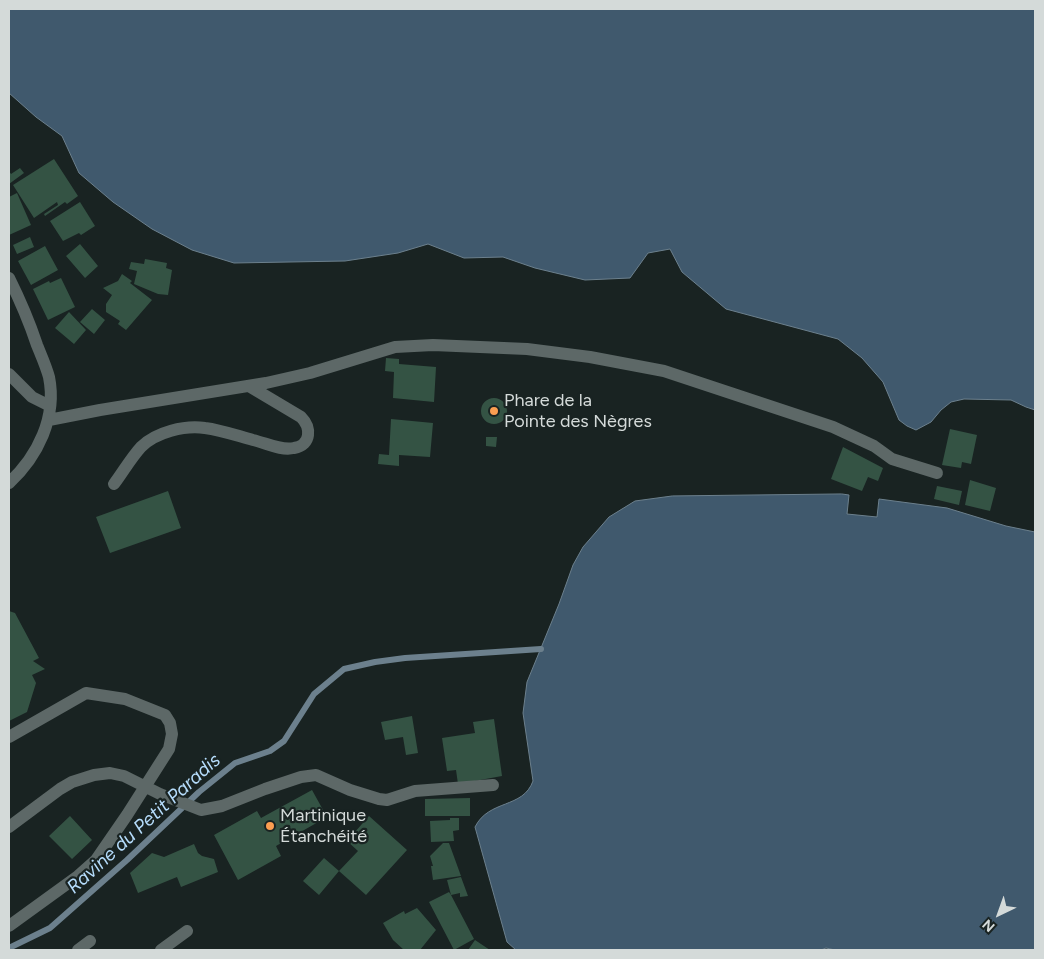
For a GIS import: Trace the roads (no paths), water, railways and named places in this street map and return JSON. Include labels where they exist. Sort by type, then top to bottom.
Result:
[{"type":"street","points":[[9,278],[23,305],[49,377],[50,406],[44,435],[34,452],[9,482]]},
{"type":"street","points":[[48,420],[310,374],[395,346],[433,344],[527,349],[590,357],[664,371],[833,427],[874,446],[892,459],[937,473]]},
{"type":"street","points":[[9,374],[32,397],[50,406]]},
{"type":"street","points":[[114,484],[140,448],[152,438],[182,429],[205,428],[287,449],[301,446],[309,435],[306,422],[249,386]]},
{"type":"street","points":[[9,737],[86,693],[125,699],[165,715],[170,723],[172,734],[169,749],[96,860],[78,876],[9,926]]},
{"type":"street","points":[[9,827],[72,782],[94,775],[110,773],[124,776],[201,810],[222,806],[301,777],[316,775],[350,790],[387,800],[415,791],[493,786]]},
{"type":"street","points":[[161,950],[187,930]]},
{"type":"street","points":[[78,950],[90,941]]},
{"type":"water","points":[[9,9],[1035,9],[1035,410],[1011,400],[964,399],[951,402],[931,422],[916,430],[899,420],[883,382],[862,358],[838,339],[726,309],[682,272],[670,249],[648,253],[630,278],[585,280],[535,268],[503,257],[464,258],[428,244],[398,253],[345,261],[234,263],[192,250],[152,229],[113,202],[79,173],[62,136],[36,117],[9,93]]},
{"type":"water","points":[[849,495],[847,514],[877,517],[879,499],[947,508],[1006,526],[1035,532],[1035,950],[835,950],[826,948],[821,950],[516,950],[507,942],[475,827],[481,818],[489,812],[522,796],[533,781],[523,713],[527,682],[573,565],[583,547],[609,517],[635,501],[672,496]]},
{"type":"waterway","name":"Ravine du Petit Paradis","points":[[9,948],[50,928],[127,860],[199,792],[235,763],[270,751],[284,741],[314,694],[344,669],[405,658],[541,649]]},
{"type":"place","name":"Phare de la Pointe des Nègres","points":[[494,411]]},
{"type":"place","name":"Martinique Étanchéité","points":[[270,826]]}]
